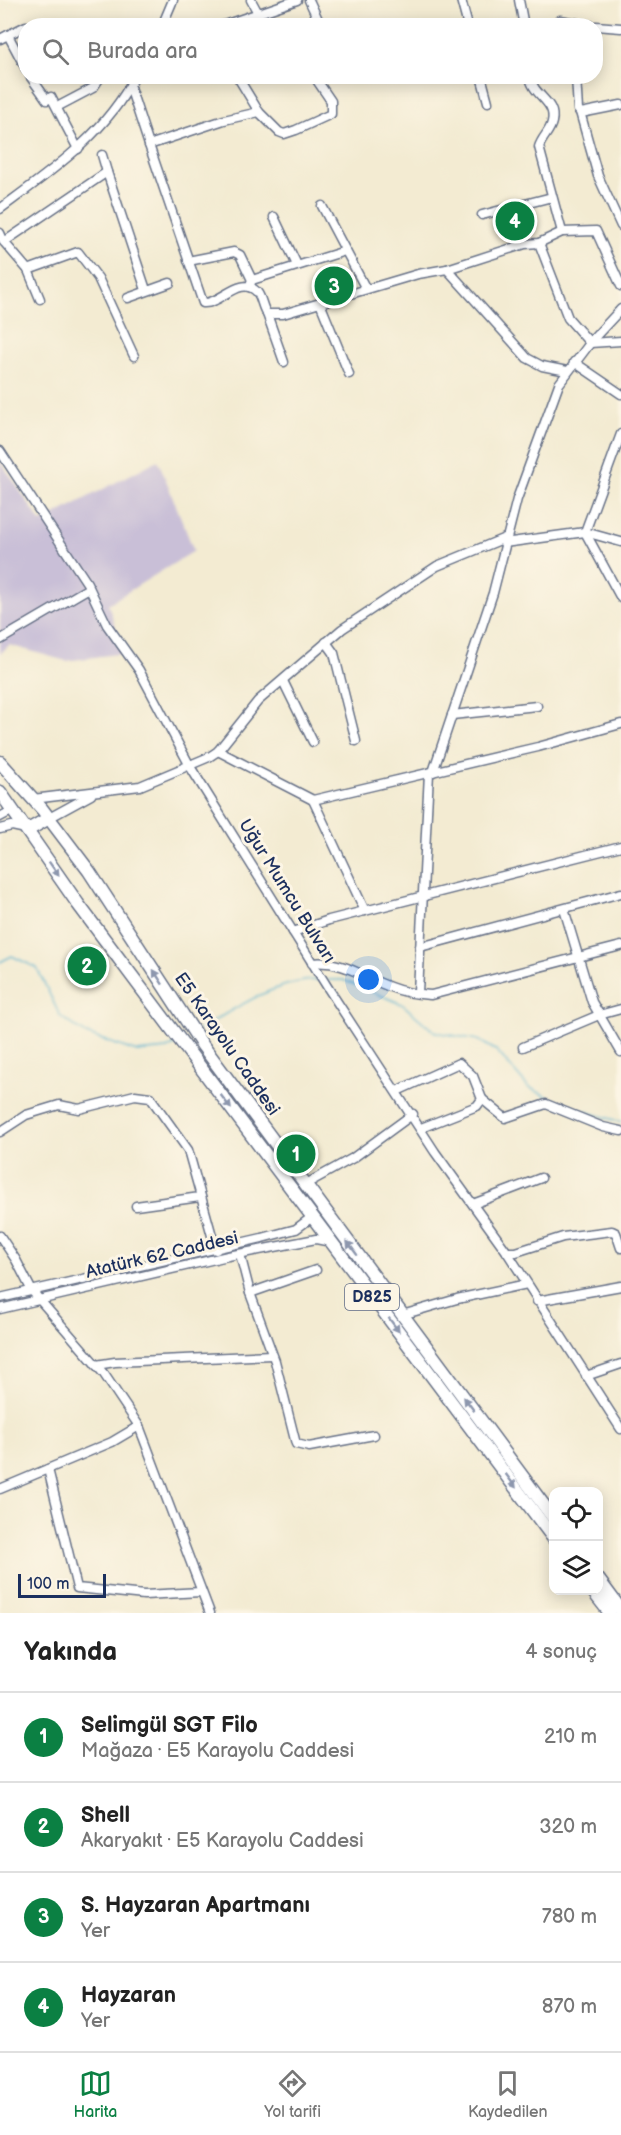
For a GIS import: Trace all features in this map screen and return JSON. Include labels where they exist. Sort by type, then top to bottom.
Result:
[{"type":"highway","name":"E5 Karayolu Caddesi","points":[[0,762],[49,818],[89,871],[203,1046],[549,1512]]},
{"type":"highway","name":"E5 Karayolu Caddesi","points":[[0,792],[78,904],[190,1056],[549,1532]]},
{"type":"highway","points":[[13,810],[33,799]]},
{"type":"highway","points":[[28,830],[49,818]]},
{"type":"highway","points":[[603,1587],[621,1610]]},
{"type":"highway","points":[[596,1595],[610,1613]]},
{"type":"street","points":[[165,18],[173,0]]},
{"type":"street","points":[[251,0],[258,13]]},
{"type":"street","points":[[244,18],[297,0]]},
{"type":"street","points":[[309,0],[317,18]]},
{"type":"street","points":[[461,0],[466,18]]},
{"type":"street","points":[[519,0],[522,18]]},
{"type":"street","points":[[603,27],[621,28]]},
{"type":"street","points":[[18,30],[4,37],[18,57]]},
{"type":"street","points":[[35,84],[46,100],[51,97],[78,148]]},
{"type":"street","points":[[57,107],[93,88],[96,84]]},
{"type":"street","points":[[0,209],[96,132],[131,84]]},
{"type":"street","points":[[242,84],[269,124],[284,134],[328,117],[332,109],[331,101],[319,84]]},
{"type":"street","points":[[483,84],[488,102]]},
{"type":"street","points":[[533,84],[536,93],[550,104],[553,113],[550,129],[538,147],[561,232]]},
{"type":"street","points":[[577,84],[580,112],[598,176],[621,226]]},
{"type":"street","points":[[130,87],[203,303],[212,303],[238,287],[297,265],[345,251]]},
{"type":"street","points":[[580,112],[621,105]]},
{"type":"street","points":[[149,145],[224,120],[259,112]]},
{"type":"street","points":[[102,155],[146,290]]},
{"type":"street","points":[[4,242],[107,172]]},
{"type":"street","points":[[482,215],[552,197]]},
{"type":"street","points":[[322,206],[366,290]]},
{"type":"street","points":[[274,217],[297,265]]},
{"type":"street","points":[[267,314],[283,314],[447,270],[525,244],[539,243],[561,232],[596,231],[621,286]]},
{"type":"street","points":[[0,233],[4,242],[28,270],[40,299]]},
{"type":"street","points":[[539,243],[568,318],[590,343]]},
{"type":"street","points":[[28,270],[78,252],[98,279],[134,356]]},
{"type":"street","points":[[188,261],[234,252],[240,255],[267,314],[284,362]]},
{"type":"street","points":[[447,270],[527,358],[542,366],[567,371]]},
{"type":"street","points":[[128,298],[170,283]]},
{"type":"street","points":[[320,303],[349,374]]},
{"type":"street","points":[[418,992],[431,772],[493,593],[504,541],[548,411],[567,371],[621,309]]},
{"type":"street","points":[[590,343],[621,341]]},
{"type":"street","points":[[574,362],[621,394]]},
{"type":"street","points":[[621,434],[585,532],[621,598]]},
{"type":"street","name":"Uğur Mumcu Bulvarı","points":[[0,451],[89,588],[107,625],[139,670],[190,765],[318,973],[507,1252],[586,1376],[618,1419],[621,1429]]},
{"type":"street","points":[[33,799],[140,786],[218,751],[258,701],[327,642],[372,607],[437,566],[504,541],[585,532],[621,542]]},
{"type":"street","points":[[0,640],[89,588]]},
{"type":"street","points":[[327,642],[334,653],[356,741]]},
{"type":"street","points":[[284,681],[313,742]]},
{"type":"street","points":[[452,716],[537,706]]},
{"type":"street","points":[[313,800],[621,724]]},
{"type":"street","points":[[218,751],[313,800],[365,911]]},
{"type":"street","points":[[49,818],[87,796],[108,789]]},
{"type":"street","points":[[0,817],[13,810]]},
{"type":"street","points":[[0,829],[12,826],[28,830]]},
{"type":"street","points":[[293,932],[365,911],[621,846]]},
{"type":"street","points":[[420,947],[621,893]]},
{"type":"street","points":[[564,909],[599,1015],[621,1052]]},
{"type":"street","points":[[312,963],[327,962],[344,965],[407,992],[431,995],[468,988],[621,946]]},
{"type":"street","points":[[523,1047],[599,1015],[621,1009]]},
{"type":"street","points":[[397,1092],[459,1063],[473,1076],[481,1090],[482,1099],[477,1106],[421,1128]]},
{"type":"street","points":[[0,1132],[26,1115],[59,1105],[79,1109],[135,1095],[150,1097],[188,1150],[216,1250]]},
{"type":"street","points":[[482,1099],[505,1118],[546,1104],[603,1127],[621,1131]]},
{"type":"street","points":[[306,1184],[353,1158],[412,1114]]},
{"type":"street","points":[[473,1204],[541,1178]]},
{"type":"street","points":[[136,1206],[200,1197]]},
{"type":"street","name":"Atatürk 62 Caddesi","points":[[0,1298],[216,1250],[296,1229],[312,1217]]},
{"type":"street","points":[[507,1252],[516,1252],[563,1237],[612,1231],[616,1233],[621,1248]]},
{"type":"street","points":[[0,1236],[32,1291],[96,1365],[139,1426],[210,1613]]},
{"type":"street","name":"Atatürk 62 Caddesi","points":[[0,1309],[240,1254],[316,1239],[331,1242]]},
{"type":"street","points":[[240,1254],[250,1293],[272,1355],[296,1444],[309,1447],[374,1436]]},
{"type":"street","points":[[250,1293],[316,1270]]},
{"type":"street","points":[[402,1315],[457,1299],[527,1284]]},
{"type":"street","points":[[537,1301],[621,1286]]},
{"type":"street","points":[[96,1365],[115,1362],[272,1355]]},
{"type":"street","points":[[586,1376],[621,1364]]},
{"type":"street","points":[[0,1489],[112,1442],[139,1426]]},
{"type":"street","points":[[48,1469],[77,1588],[144,1595],[201,1592]]},
{"type":"shaded area","points":[[158,460],[194,551],[108,604],[124,653],[66,661],[9,645],[0,654],[0,461],[41,522]]},
{"type":"waterway","points":[[0,962],[12,956],[37,968],[60,1016],[86,1034],[137,1052],[167,1049],[177,1043]]},
{"type":"waterway","points":[[199,1030],[272,990],[288,984],[320,980]]},
{"type":"waterway","points":[[328,980],[343,980],[402,1004],[435,1032],[478,1040],[497,1051],[528,1087],[564,1105],[621,1122]]},
{"type":"place","name":"Hayzaran","points":[[515,221]]},
{"type":"place","name":"S. Hayzaran Apartmanı","points":[[334,286]]},
{"type":"place","name":"Shell","points":[[87,966]]},
{"type":"place","name":"Selimgül SGT Filo","points":[[296,1154]]}]
